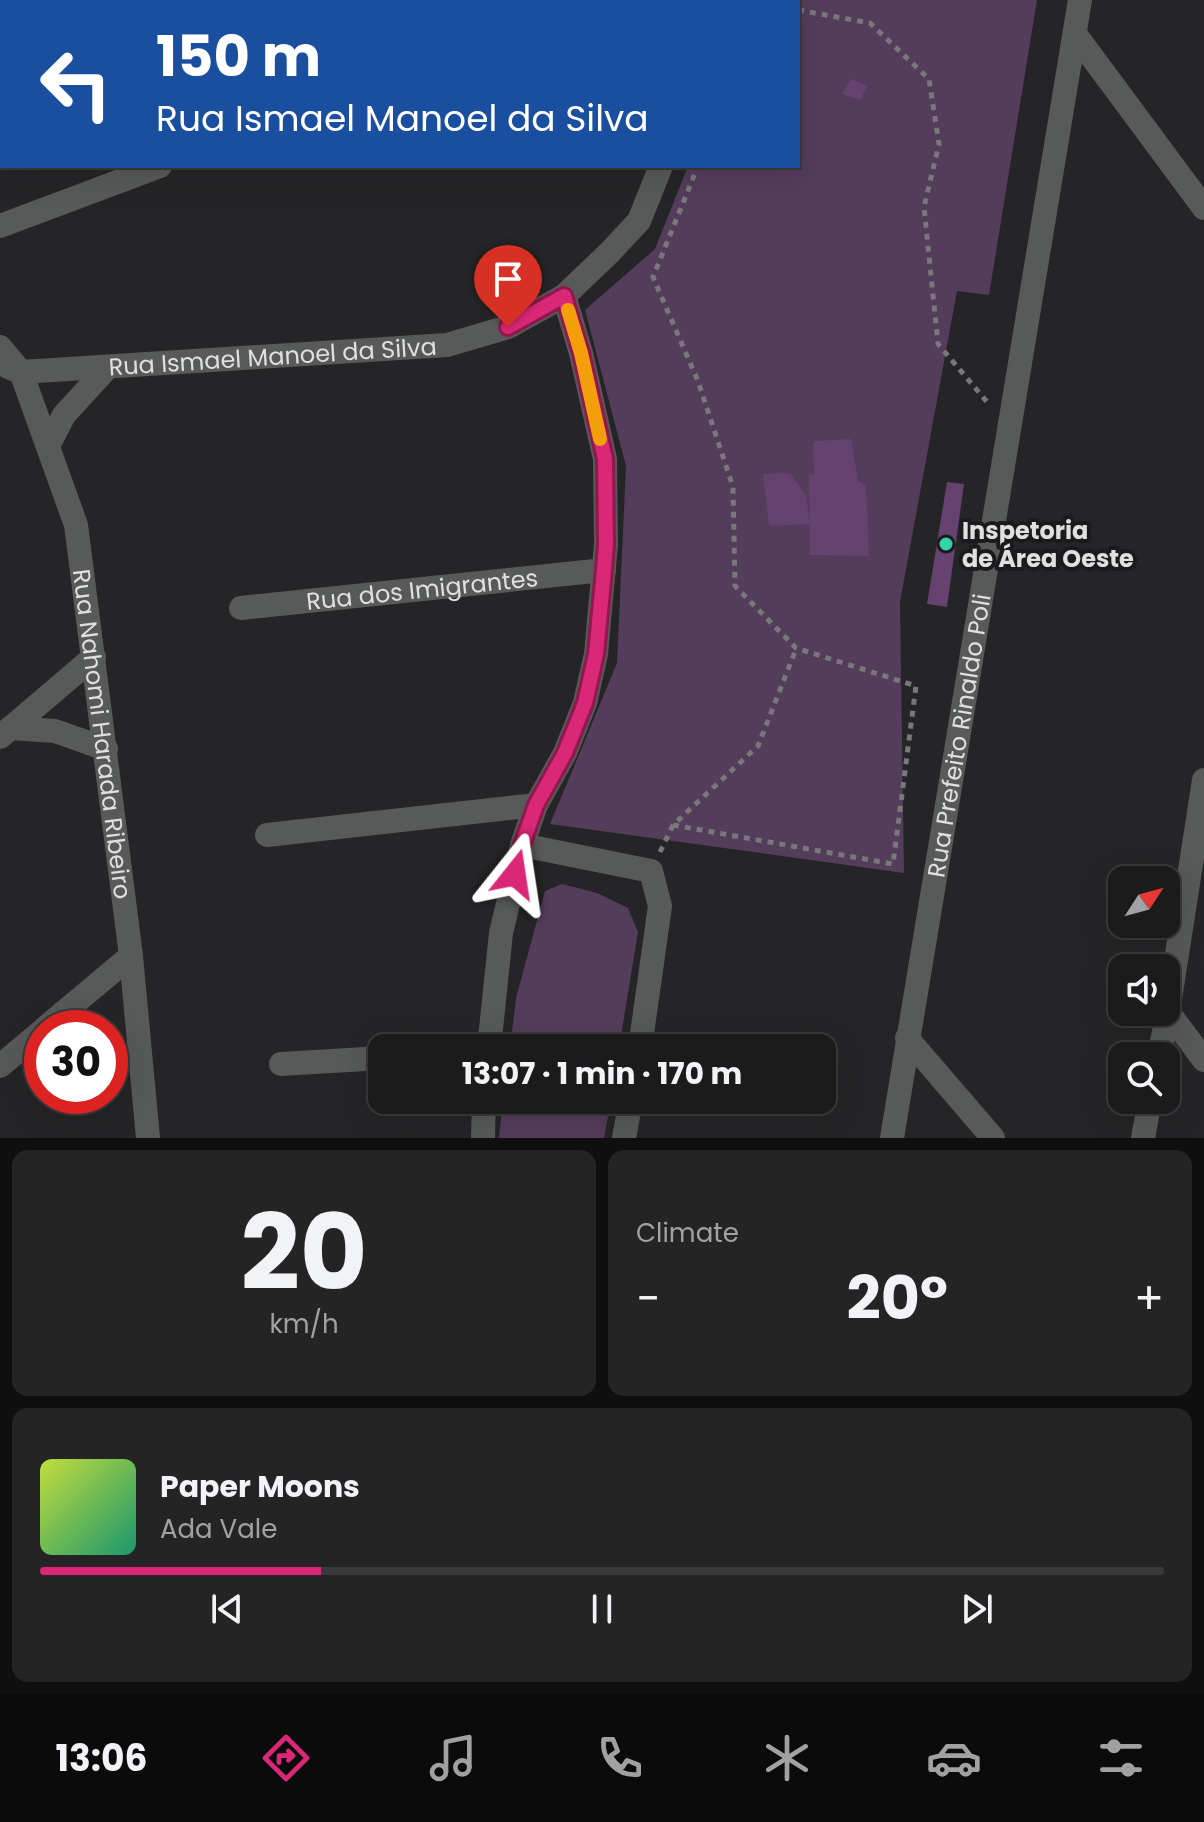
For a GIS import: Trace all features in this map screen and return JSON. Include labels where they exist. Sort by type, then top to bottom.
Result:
[{"type":"street","name":"Rua Prefeito Rinaldo Poli","points":[[892,1138],[1080,0]]},
{"type":"street","points":[[1075,34],[1204,208]]},
{"type":"street","points":[[0,226],[155,168]]},
{"type":"street","name":"Rua Ismael Manoel da Silva","points":[[10,368],[108,367],[447,345],[508,327],[564,296],[609,253],[639,221],[660,168]]},
{"type":"street","points":[[490,1034],[501,933],[522,845],[536,805],[565,753],[585,703],[596,654],[606,544],[605,459],[581,353],[564,296]]},
{"type":"street","name":"Rua Nahomi Harada Ribeiro","points":[[0,347],[48,446],[76,525],[131,956],[148,1138]]},
{"type":"street","points":[[48,446],[64,415],[108,367]]},
{"type":"street","name":"Rua dos Imigrantes","points":[[241,608],[604,570]]},
{"type":"street","points":[[5,732],[94,657]]},
{"type":"street","points":[[5,732],[55,731],[106,749]]},
{"type":"street","points":[[1177,954],[1204,780]]},
{"type":"street","points":[[267,835],[536,805]]},
{"type":"street","points":[[522,845],[651,871],[660,906],[642,1034]]},
{"type":"street","points":[[67,1010],[131,956]]},
{"type":"street","points":[[1178,1026],[1204,1060]]},
{"type":"street","points":[[907,1038],[993,1138]]},
{"type":"street","points":[[0,1066],[24,1046]]},
{"type":"street","points":[[281,1064],[368,1059]]},
{"type":"street","points":[[483,1138],[484,1114]]},
{"type":"street","points":[[624,1138],[628,1114]]},
{"type":"street","points":[[1143,1138],[1147,1114]]},
{"type":"path","points":[[800,10],[870,23],[929,79],[939,144],[924,207],[938,344],[1009,428]]},
{"type":"path","points":[[673,825],[893,864],[916,686],[796,648],[735,586],[733,487],[698,381],[653,277],[697,168]]},
{"type":"path","points":[[651,871],[673,825],[758,746],[796,648]]},
{"type":"shaded area","points":[[800,0],[1037,0],[989,295],[957,291],[900,602],[904,873],[550,824],[617,663],[626,466],[585,310],[655,249],[687,168],[800,168]]},
{"type":"shaded area","points":[[562,884],[597,893],[628,908],[638,932],[621,1034],[512,1034],[516,998],[545,891]]},
{"type":"shaded area","points":[[502,1114],[608,1114],[604,1138],[499,1138]]},
{"type":"building","points":[[851,79],[868,86],[860,100],[842,94]]},
{"type":"building","points":[[851,439],[858,481],[866,485],[869,556],[810,555],[809,474],[814,475],[813,441]]},
{"type":"building","points":[[790,473],[806,496],[810,524],[769,526],[763,474]]},
{"type":"building","name":"Inspetoria de Área Oeste","points":[[947,482],[964,484],[947,607],[927,604]]},
{"type":"slow traffic","points":[[568,310],[600,439]]},
{"type":"place","name":"Inspetoria de Área Oeste","points":[[946,544]]},
{"type":"route","points":[[508,327],[564,296],[581,353],[605,459],[606,544],[596,654],[585,703],[565,753],[536,805],[515,874]]}]
